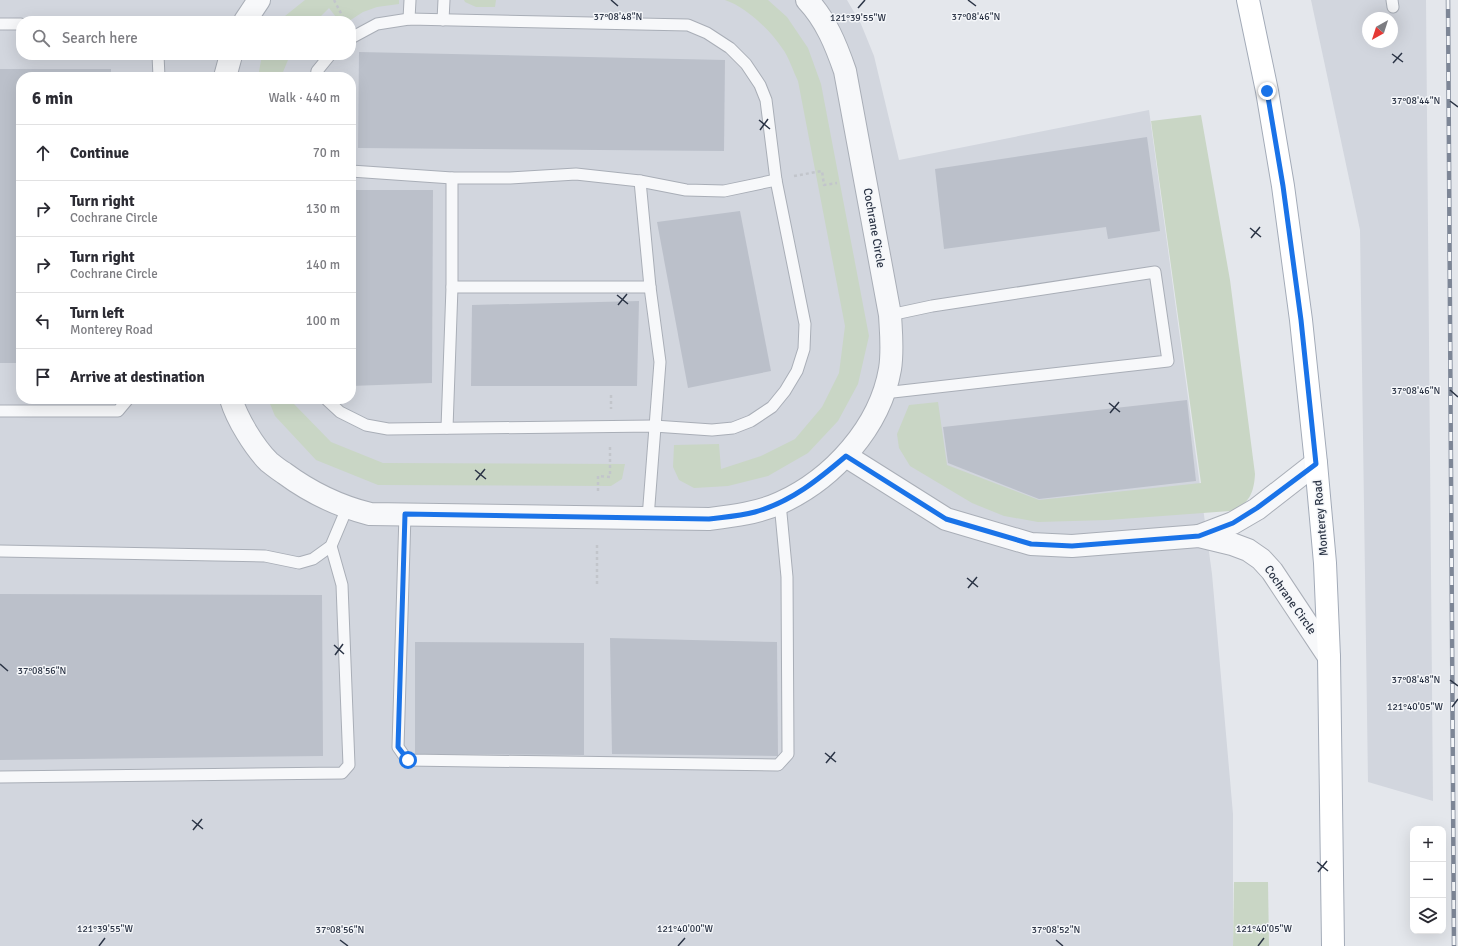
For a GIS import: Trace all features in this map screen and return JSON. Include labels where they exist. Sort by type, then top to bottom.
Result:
[{"type":"main road","name":"Monterey Road","points":[[1248,0],[1267,91],[1283,186],[1301,320],[1316,464],[1324,563],[1329,657],[1333,946]]},
{"type":"street","points":[[248,16],[259,0]]},
{"type":"street","name":"Cochrane Circle","points":[[233,404],[253,442],[269,462],[318,496],[347,508],[370,514],[709,519],[755,512],[780,503],[822,476],[846,456],[876,411],[884,393],[890,370],[892,346],[890,315],[845,71],[832,38],[807,0]]},
{"type":"street","points":[[226,72],[230,60]]},
{"type":"street","name":"Cochrane Circle","points":[[846,456],[946,519],[1031,544],[1072,546],[1199,536],[1233,523],[1257,508],[1316,464]]},
{"type":"street","name":"Cochrane Circle","points":[[1199,536],[1232,544],[1248,550],[1261,559],[1272,571],[1329,657]]},
{"type":"lane","points":[[409,19],[410,0]]},
{"type":"lane","points":[[443,20],[444,0]]},
{"type":"lane","points":[[331,404],[340,412],[366,425],[388,429],[654,426],[712,430],[733,428],[751,421],[772,407],[785,392],[797,371],[804,349],[805,324],[776,180],[766,100],[760,85],[746,64],[730,48],[707,33],[688,25],[409,19],[377,24],[356,35]]},
{"type":"lane","points":[[0,24],[16,24]]},
{"type":"lane","points":[[158,60],[158,72]]},
{"type":"lane","points":[[317,72],[326,60]]},
{"type":"lane","points":[[356,171],[452,178],[510,178],[576,174],[640,181],[686,190],[724,191],[776,180]]},
{"type":"lane","points":[[447,428],[452,287],[452,178]]},
{"type":"lane","points":[[640,181],[650,287],[660,362],[648,518]]},
{"type":"lane","points":[[884,393],[1168,361],[1156,272],[932,306],[890,315]]},
{"type":"lane","points":[[452,287],[650,287]]},
{"type":"lane","points":[[0,411],[118,411],[124,404]]},
{"type":"lane","points":[[405,514],[398,747],[408,760],[778,766],[788,754],[787,577],[780,503]]},
{"type":"lane","points":[[0,551],[265,556],[299,563],[313,559],[331,546],[347,508]]},
{"type":"lane","points":[[0,778],[342,773],[349,765],[343,593],[331,546]]},
{"type":"path","points":[[334,0],[342,16]]},
{"type":"path","points":[[792,176],[822,171],[824,185],[837,183]]},
{"type":"path","points":[[611,395],[611,410]]},
{"type":"path","points":[[598,491],[598,476],[610,476],[610,447]]},
{"type":"path","points":[[597,545],[597,587]]},
{"type":"shaded area","points":[[0,0],[847,0],[861,24],[874,56],[899,160],[1149,110],[1212,574],[1233,814],[1233,946],[0,946]]},
{"type":"shaded area","points":[[1311,0],[1426,0],[1433,801],[1368,782],[1360,230]]},
{"type":"green space","points":[[305,0],[399,0],[399,4],[377,7],[363,12],[356,16],[335,16],[329,8],[321,16],[285,16]]},
{"type":"green space","points":[[464,0],[496,0],[495,7],[476,7],[465,2]]},
{"type":"green space","points":[[725,0],[768,0],[787,17],[808,48],[821,84],[869,336],[858,384],[838,421],[808,453],[768,476],[728,486],[694,488],[679,480],[673,467],[674,445],[719,444],[721,469],[761,456],[795,439],[822,407],[839,373],[845,326],[798,81],[789,60],[771,34],[757,20],[741,8]]},
{"type":"green space","points":[[261,60],[288,60],[283,72],[259,72]]},
{"type":"green space","points":[[1201,115],[1230,280],[1255,474],[1252,492],[1246,502],[1230,511],[1108,520],[1038,522],[1004,516],[972,503],[910,466],[899,448],[897,434],[909,405],[938,402],[947,465],[1039,500],[1201,483],[1151,121]]},
{"type":"green space","points":[[270,404],[294,404],[331,442],[383,463],[625,464],[622,479],[611,486],[378,485],[316,460],[275,416]]},
{"type":"green space","points":[[1234,882],[1268,882],[1269,946],[1233,946]]},
{"type":"building","points":[[359,52],[725,60],[724,151],[358,148]]},
{"type":"building","points":[[0,69],[111,69],[111,72],[16,72],[16,363],[0,363]]},
{"type":"building","points":[[1147,137],[1160,231],[1108,239],[1106,227],[944,249],[935,169]]},
{"type":"building","points":[[356,190],[433,190],[432,383],[356,386]]},
{"type":"building","points":[[740,211],[771,371],[688,388],[657,222]]},
{"type":"building","points":[[639,301],[637,386],[471,386],[472,305]]},
{"type":"building","points":[[1187,400],[1196,481],[1039,499],[948,463],[943,427]]},
{"type":"building","points":[[0,594],[322,595],[323,756],[0,760]]},
{"type":"building","points":[[610,638],[777,642],[778,756],[612,754]]},
{"type":"building","points":[[415,642],[584,643],[584,755],[415,754]]},
{"type":"railway","points":[[1448,0],[1454,946]]},
{"type":"route","points":[[408,760],[398,747],[405,514],[709,519],[732,516],[755,512],[780,503],[803,490],[846,456],[946,519],[1031,544],[1072,546],[1199,536],[1233,523],[1257,508],[1316,464],[1301,320],[1283,186],[1267,91]]}]
